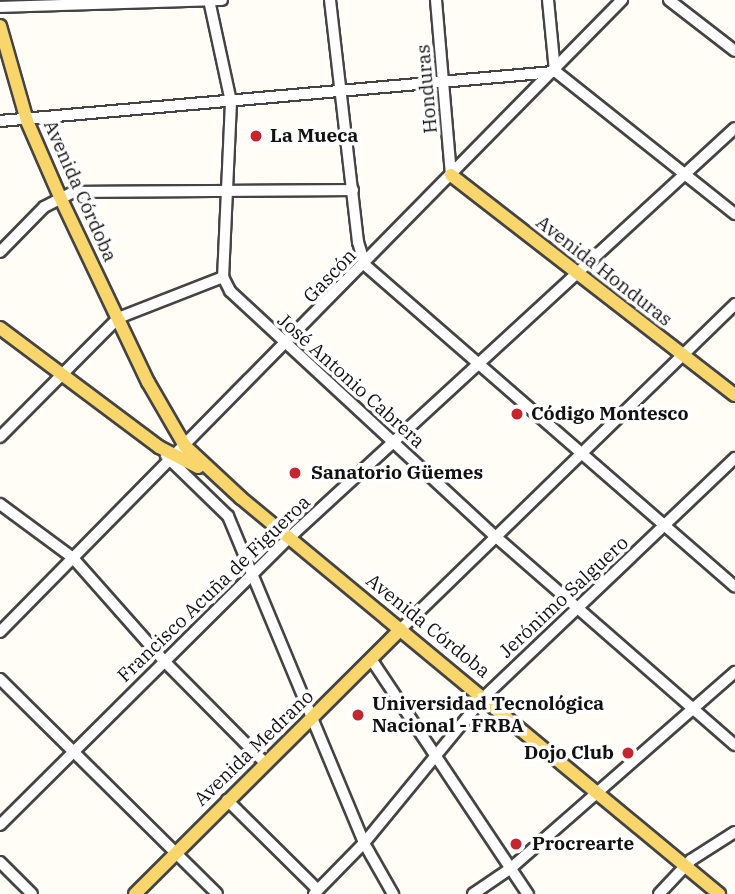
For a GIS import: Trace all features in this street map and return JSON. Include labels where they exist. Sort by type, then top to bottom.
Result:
[{"type":"main road","name":"Avenida Córdoba","points":[[0,26],[27,121],[177,454],[241,498],[290,537],[719,894]]},
{"type":"main road","name":"Avenida Honduras","points":[[451,175],[577,276],[735,395]]},
{"type":"main road","points":[[0,328],[159,447],[177,454]]},
{"type":"main road","name":"Avenida Medrano","points":[[135,894],[401,629]]},
{"type":"street","points":[[0,437],[118,318],[223,277],[230,102],[209,0]]},
{"type":"street","points":[[0,7],[79,2],[222,0]]},
{"type":"street","points":[[330,0],[365,265],[735,587]]},
{"type":"street","name":"Honduras","points":[[436,0],[451,175]]},
{"type":"street","points":[[548,0],[555,71]]},
{"type":"street","name":"Gascón","points":[[0,632],[285,347],[622,0]]},
{"type":"street","points":[[669,0],[735,51]]},
{"type":"street","points":[[0,121],[27,121],[342,93],[555,71],[735,215]]},
{"type":"street","name":"Francisco Acuña de Figueroa","points":[[0,825],[290,537],[735,128]]},
{"type":"street","points":[[0,252],[60,197],[81,192],[353,190]]},
{"type":"street","name":"José Antonio Cabrera","points":[[223,277],[230,291],[285,347],[495,536],[735,745]]},
{"type":"street","points":[[401,629],[735,304]]},
{"type":"street","points":[[177,454],[223,508],[364,843],[393,894]]},
{"type":"street","name":"Jerónimo Salguero","points":[[316,892],[364,843],[484,697],[735,458]]},
{"type":"street","points":[[0,504],[73,558],[164,661],[265,763]]},
{"type":"street","points":[[371,659],[437,754],[528,894]]},
{"type":"street","points":[[472,894],[510,868],[735,672]]},
{"type":"street","points":[[0,679],[217,894]]},
{"type":"street","points":[[228,800],[316,892]]},
{"type":"street","points":[[659,894],[685,865],[735,832]]},
{"type":"street","points":[[0,862],[33,894]]},
{"type":"place","name":"La Mueca","points":[[256,136]]},
{"type":"place","name":"Código Montesco","points":[[517,414]]},
{"type":"place","name":"Sanatorio Güemes","points":[[295,473]]},
{"type":"place","name":"Universidad Tecnológica Nacional - FRBA","points":[[358,715]]},
{"type":"place","name":"Dojo Club","points":[[628,753]]},
{"type":"place","name":"Procrearte","points":[[516,844]]}]
